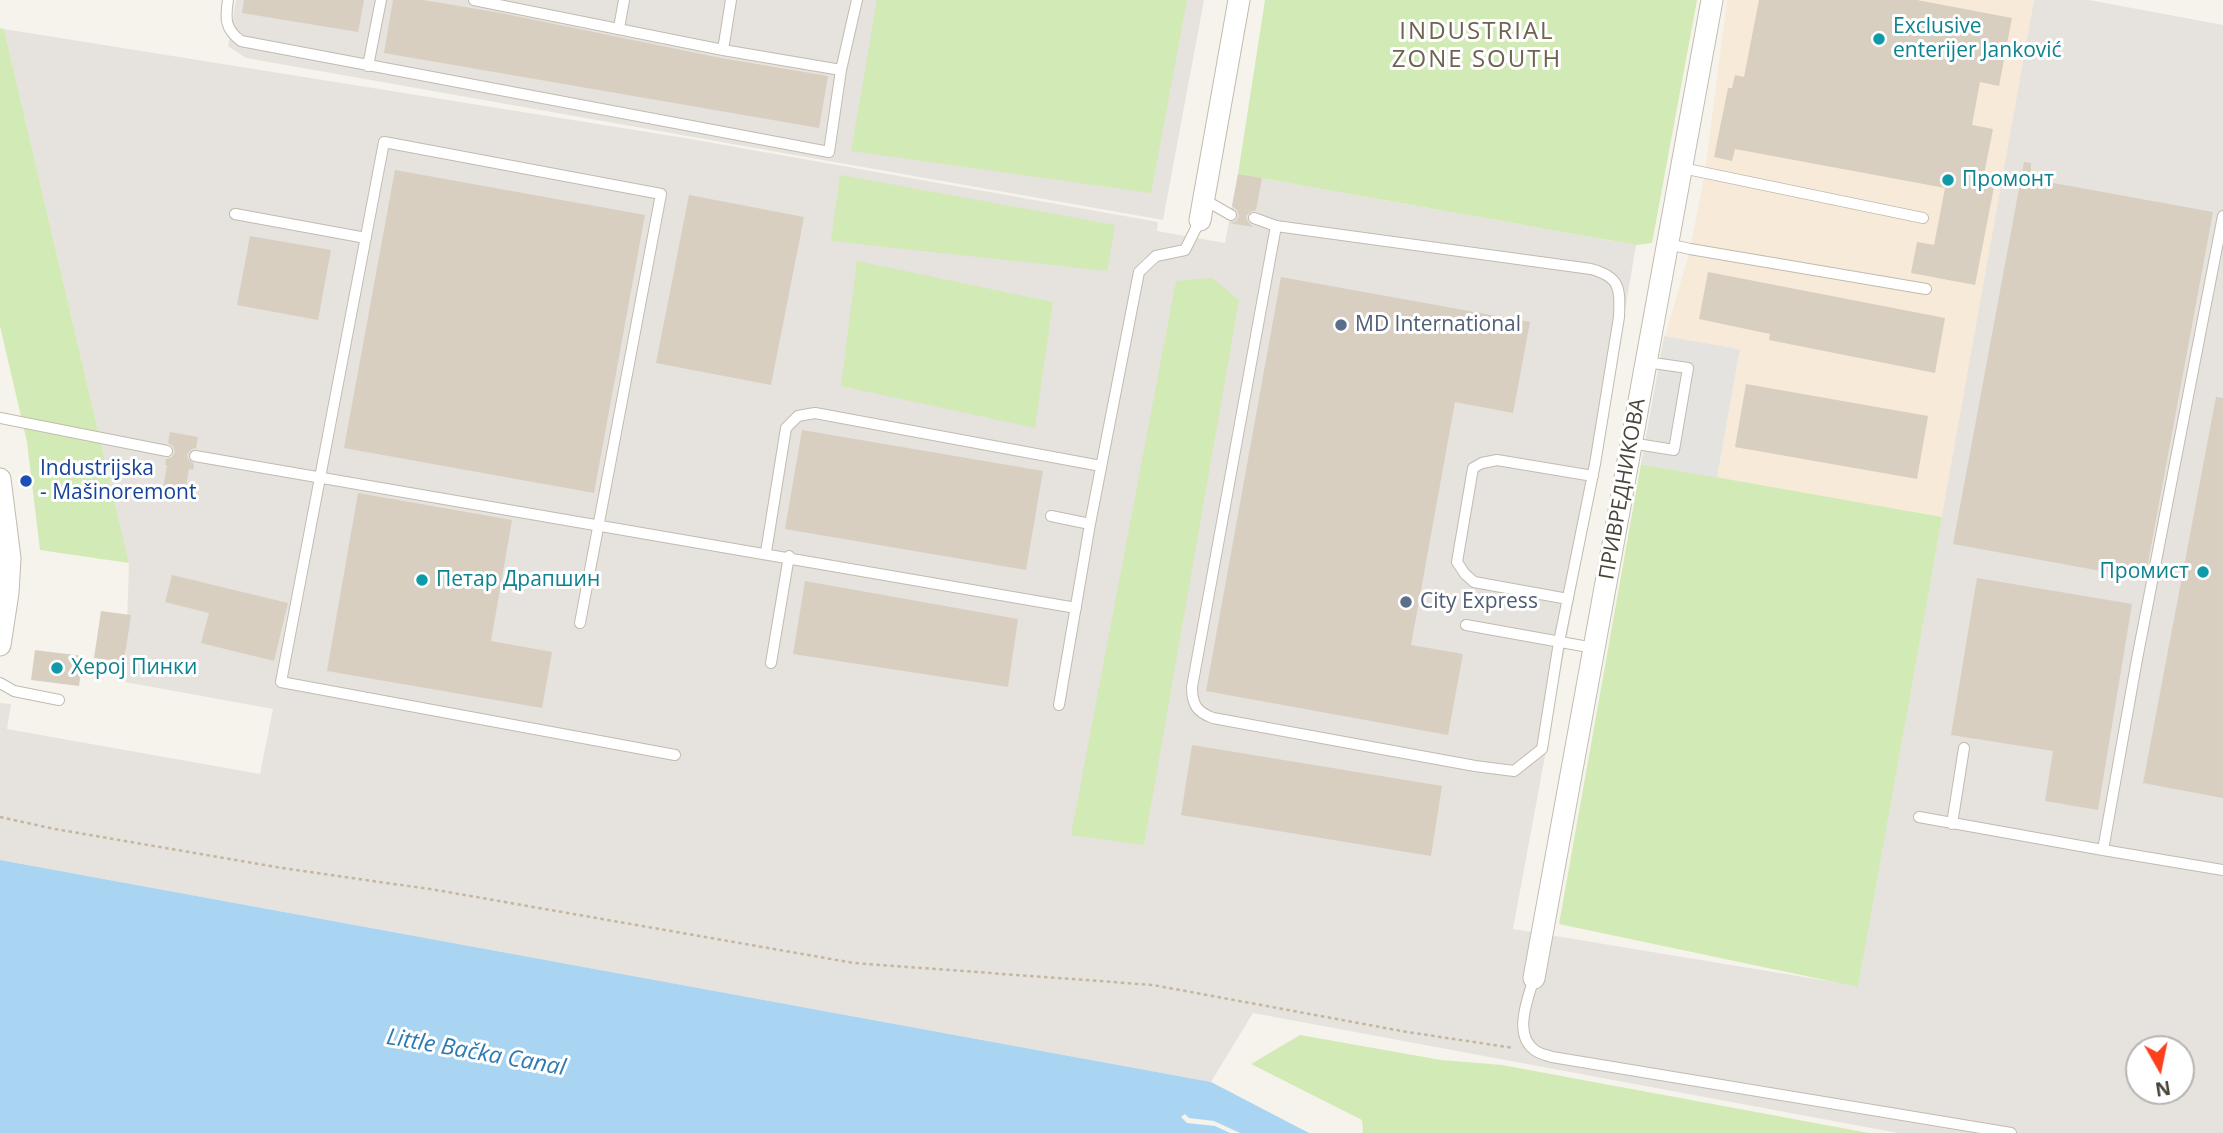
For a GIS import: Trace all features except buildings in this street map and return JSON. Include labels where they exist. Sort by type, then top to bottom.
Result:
[{"type":"street","points":[[1202,209],[1239,0]]},
{"type":"street","name":"ПРИВРЕДНИКОВА","points":[[1534,978],[1712,0]]},
{"type":"street","points":[[0,480],[10,558],[7,604],[0,645]]},
{"type":"lane","points":[[228,0],[225,17],[227,26],[241,41],[829,152],[841,70],[857,0]]},
{"type":"lane","points":[[368,66],[381,0]]},
{"type":"lane","points":[[474,0],[522,4],[723,50],[841,70]]},
{"type":"lane","points":[[619,28],[624,0]]},
{"type":"lane","points":[[723,50],[731,0]]},
{"type":"lane","points":[[580,623],[661,194],[384,142],[281,682],[675,755]]},
{"type":"lane","points":[[1682,168],[1923,218]]},
{"type":"lane","points":[[1059,705],[1090,524],[1139,272],[1156,256],[1185,250],[1202,209],[1231,215]]},
{"type":"lane","points":[[235,214],[366,238]]},
{"type":"lane","points":[[2103,850],[2137,659],[2223,216]]},
{"type":"lane","points":[[1254,218],[1276,226],[1591,269],[1612,277],[1619,292],[1619,317],[1593,476],[1559,642],[1542,749],[1514,771],[1462,764],[1213,718],[1202,714],[1192,700],[1192,687],[1276,226]]},
{"type":"lane","points":[[1668,244],[1690,250],[1926,289]]},
{"type":"lane","points":[[1631,443],[1674,450],[1688,368],[1646,362]]},
{"type":"lane","points":[[766,552],[786,428],[798,416],[815,413],[1101,466]]},
{"type":"lane","points":[[0,418],[167,451]]},
{"type":"lane","points":[[195,456],[598,526],[766,552],[1076,608]]},
{"type":"lane","points":[[1568,598],[1474,582],[1465,574],[1457,562],[1473,468],[1497,460],[1593,476]]},
{"type":"lane","points":[[1051,516],[1090,524]]},
{"type":"lane","points":[[771,663],[789,556]]},
{"type":"lane","points":[[1466,625],[1594,648]]},
{"type":"lane","points":[[0,683],[11,690],[59,700]]},
{"type":"lane","points":[[1952,824],[1964,748]]},
{"type":"lane","points":[[1919,817],[2223,870]]},
{"type":"lane","points":[[1534,978],[1523,1028],[1526,1040],[1535,1051],[1552,1057],[2011,1133]]},
{"type":"path","points":[[0,817],[282,868],[436,890],[854,962],[1153,985],[1407,1032],[1535,1051]]},
{"type":"shaded area","points":[[236,0],[1204,0],[1163,220],[246,58],[228,46]]},
{"type":"shaded area","points":[[1727,0],[2034,0],[1942,517],[1717,478],[1740,349],[1665,336],[1690,250],[1705,172]]},
{"type":"shaded area","points":[[2034,0],[2089,0],[2223,25],[2223,1133],[1898,1133],[1253,1013],[1211,1082],[0,860],[0,703],[11,704],[7,729],[260,774],[273,709],[125,682],[129,563],[4,29],[685,138],[1158,222],[1157,231],[1225,243],[1238,174],[1636,245],[1599,464],[1513,929],[1858,986]]},
{"type":"shaded area","points":[[1664,336],[1740,349],[1717,478],[1641,464]]},
{"type":"green space","points":[[877,0],[1187,0],[1151,193],[851,151]]},
{"type":"green space","points":[[1265,0],[1697,0],[1652,243],[1636,245],[1238,174]]},
{"type":"green space","points":[[0,28],[4,29],[129,563],[40,550],[27,442],[0,326]]},
{"type":"green space","points":[[840,175],[1115,225],[1107,271],[831,241]]},
{"type":"green space","points":[[857,261],[1053,302],[1035,428],[841,386]]},
{"type":"green space","points":[[1212,278],[1239,300],[1144,845],[1071,835],[1176,281]]},
{"type":"green space","points":[[1641,464],[1942,517],[1858,987],[1559,924]]},
{"type":"green space","points":[[1300,1035],[1441,1060],[1502,1065],[1869,1133],[1363,1133],[1362,1120],[1251,1064]]},
{"type":"water","name":"Little Bačka Canal","points":[[0,860],[1211,1082],[1309,1133],[1240,1133],[1214,1121],[1189,1118],[1185,1114],[1181,1117],[1187,1123],[1215,1126],[1230,1133],[0,1133]]},
{"type":"place","name":"Exclusive enterijer Janković","points":[[1879,39]]},
{"type":"place","name":"Промонт","points":[[1948,180]]},
{"type":"place","name":"MD International","points":[[1341,325]]},
{"type":"place","name":"Industrijska - Mašinoremont","points":[[26,481]]},
{"type":"place","name":"Промист","points":[[2203,572]]},
{"type":"place","name":"Петар Драпшин","points":[[422,580]]},
{"type":"place","name":"City Express","points":[[1406,602]]},
{"type":"place","name":"Херој Пинки","points":[[57,668]]},
{"type":"district","name":"INDUSTRIAL ZONE SOUTH","points":[[1477,46]]}]
